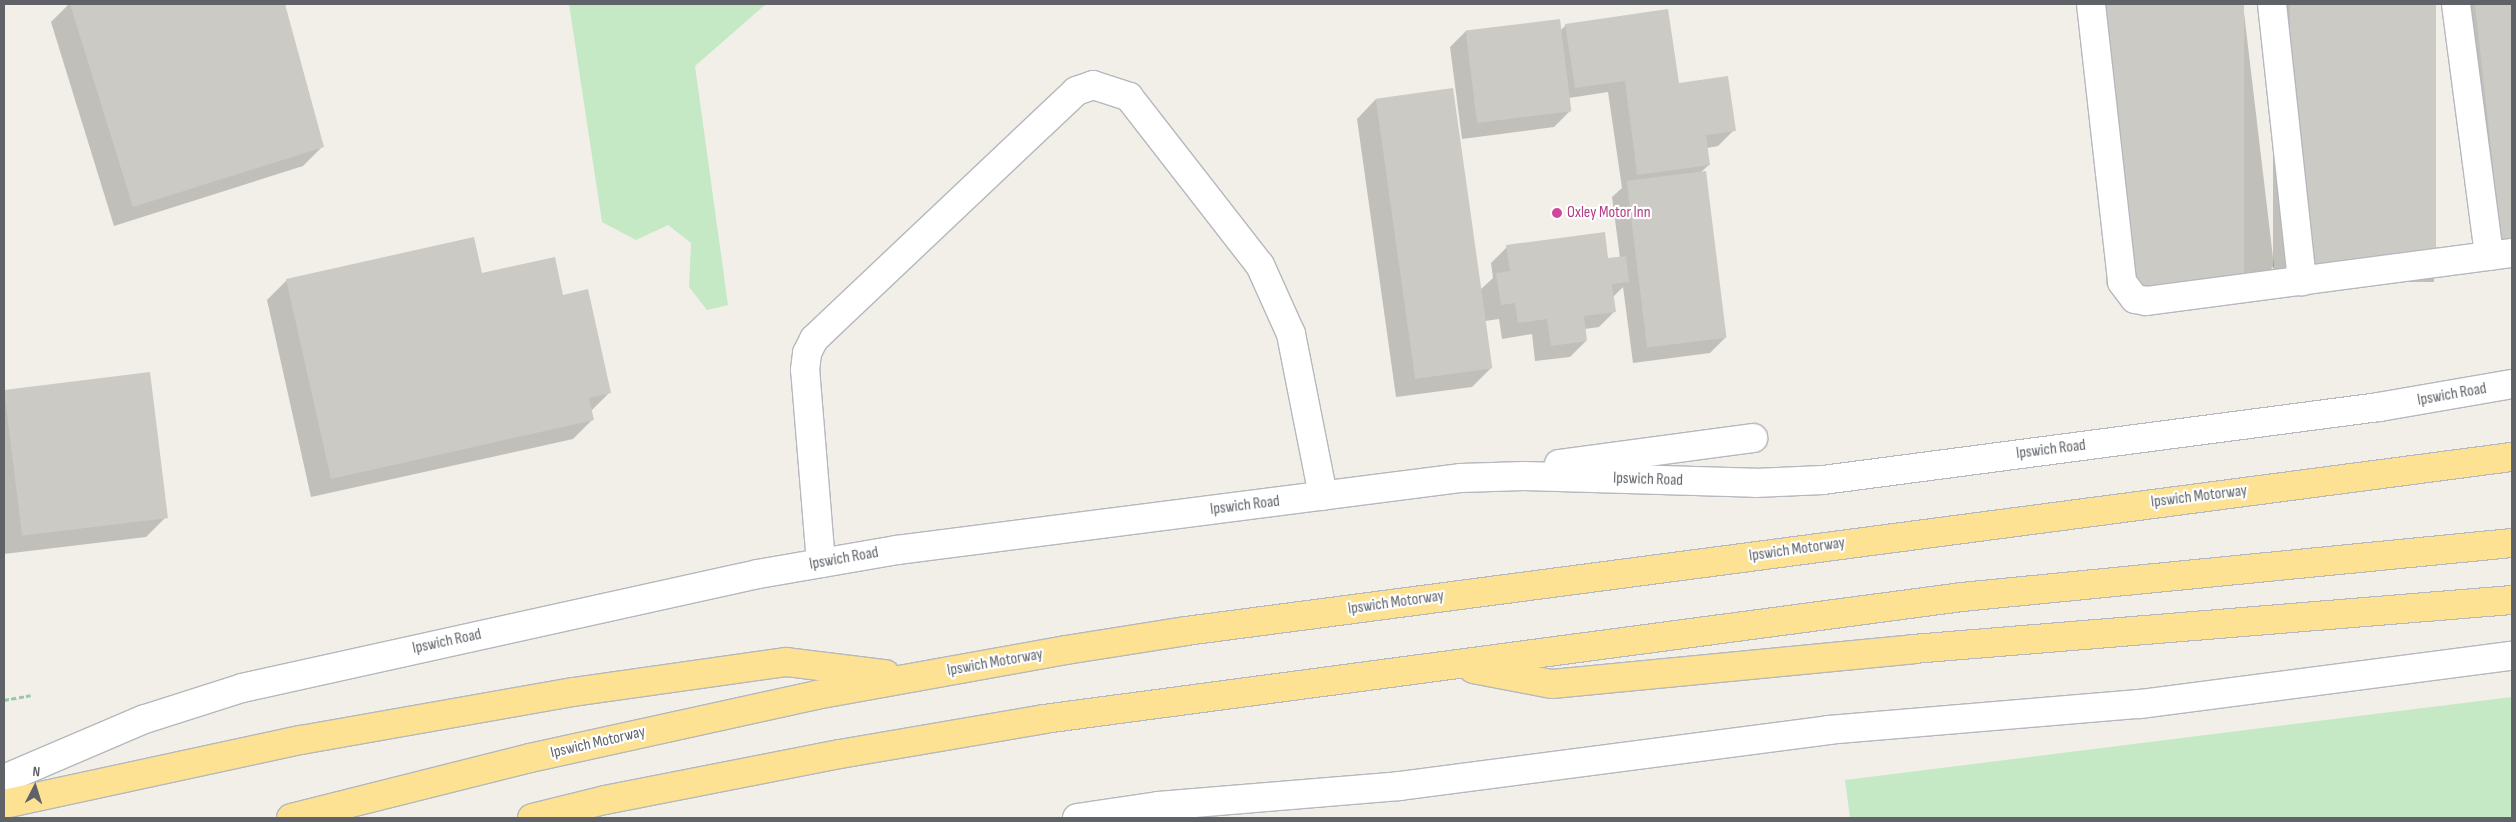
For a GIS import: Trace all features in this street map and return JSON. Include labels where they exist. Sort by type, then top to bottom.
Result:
[{"type":"highway","name":"Ipswich Motorway","points":[[292,818],[530,758],[816,695],[1186,631],[2512,457]]},
{"type":"highway","points":[[532,818],[605,800],[840,754],[1044,719],[1962,597],[2512,543]]},
{"type":"highway","points":[[1447,664],[1552,684],[1932,647],[2512,600]]},
{"type":"highway","points":[[4,804],[301,740],[476,707],[787,662],[911,678]]},
{"type":"street","points":[[2091,4],[2122,282],[2135,299],[2146,301],[2501,254],[2456,4]]},
{"type":"street","points":[[2272,4],[2302,281]]},
{"type":"street","points":[[821,563],[805,370],[807,353],[814,339],[1076,91],[1093,85],[1129,97],[1260,265],[1291,334],[1323,496]]},
{"type":"street","name":"Ipswich Road","points":[[4,779],[144,720],[242,688],[348,662],[821,563],[1425,482],[1524,476],[1754,483],[1823,480],[2379,407],[2512,384]]},
{"type":"street","points":[[1425,482],[1753,438]]},
{"type":"street","points":[[1077,818],[1158,806],[1399,786],[1828,730],[2140,704],[2512,656]]},
{"type":"path","points":[[4,700],[31,695]]},
{"type":"green space","points":[[569,4],[766,4],[695,66],[728,305],[707,310],[689,287],[691,243],[668,225],[636,240],[602,222]]},
{"type":"green space","points":[[2512,697],[2512,818],[1850,818],[1845,780]]},
{"type":"building","points":[[70,4],[285,4],[324,147],[133,207]]},
{"type":"building","points":[[2106,4],[2244,4],[2244,285],[2106,285]]},
{"type":"building","points":[[2290,4],[2436,4],[2436,267],[2290,267]]},
{"type":"building","points":[[2475,4],[2512,4],[2512,238],[2501,239]]},
{"type":"building","points":[[1668,9],[1679,83],[1728,76],[1736,131],[1706,135],[1710,165],[1637,175],[1625,81],[1575,88],[1565,24]]},
{"type":"building","points":[[1560,19],[1571,111],[1477,123],[1466,31]]},
{"type":"building","points":[[1453,88],[1492,368],[1415,379],[1376,99]]},
{"type":"building","points":[[1706,171],[1726,338],[1647,347],[1627,181]]},
{"type":"building","points":[[1605,232],[1608,258],[1626,256],[1629,282],[1612,284],[1616,312],[1584,316],[1587,341],[1551,346],[1547,319],[1518,323],[1515,303],[1501,305],[1496,273],[1510,271],[1506,245]]},
{"type":"building","points":[[474,237],[482,273],[555,257],[563,295],[588,289],[611,393],[589,398],[594,420],[331,479],[286,279]]},
{"type":"building","points":[[150,372],[168,518],[22,536],[4,390]]},
{"type":"place","name":"Oxley Motor Inn","points":[[1557,213]]}]
